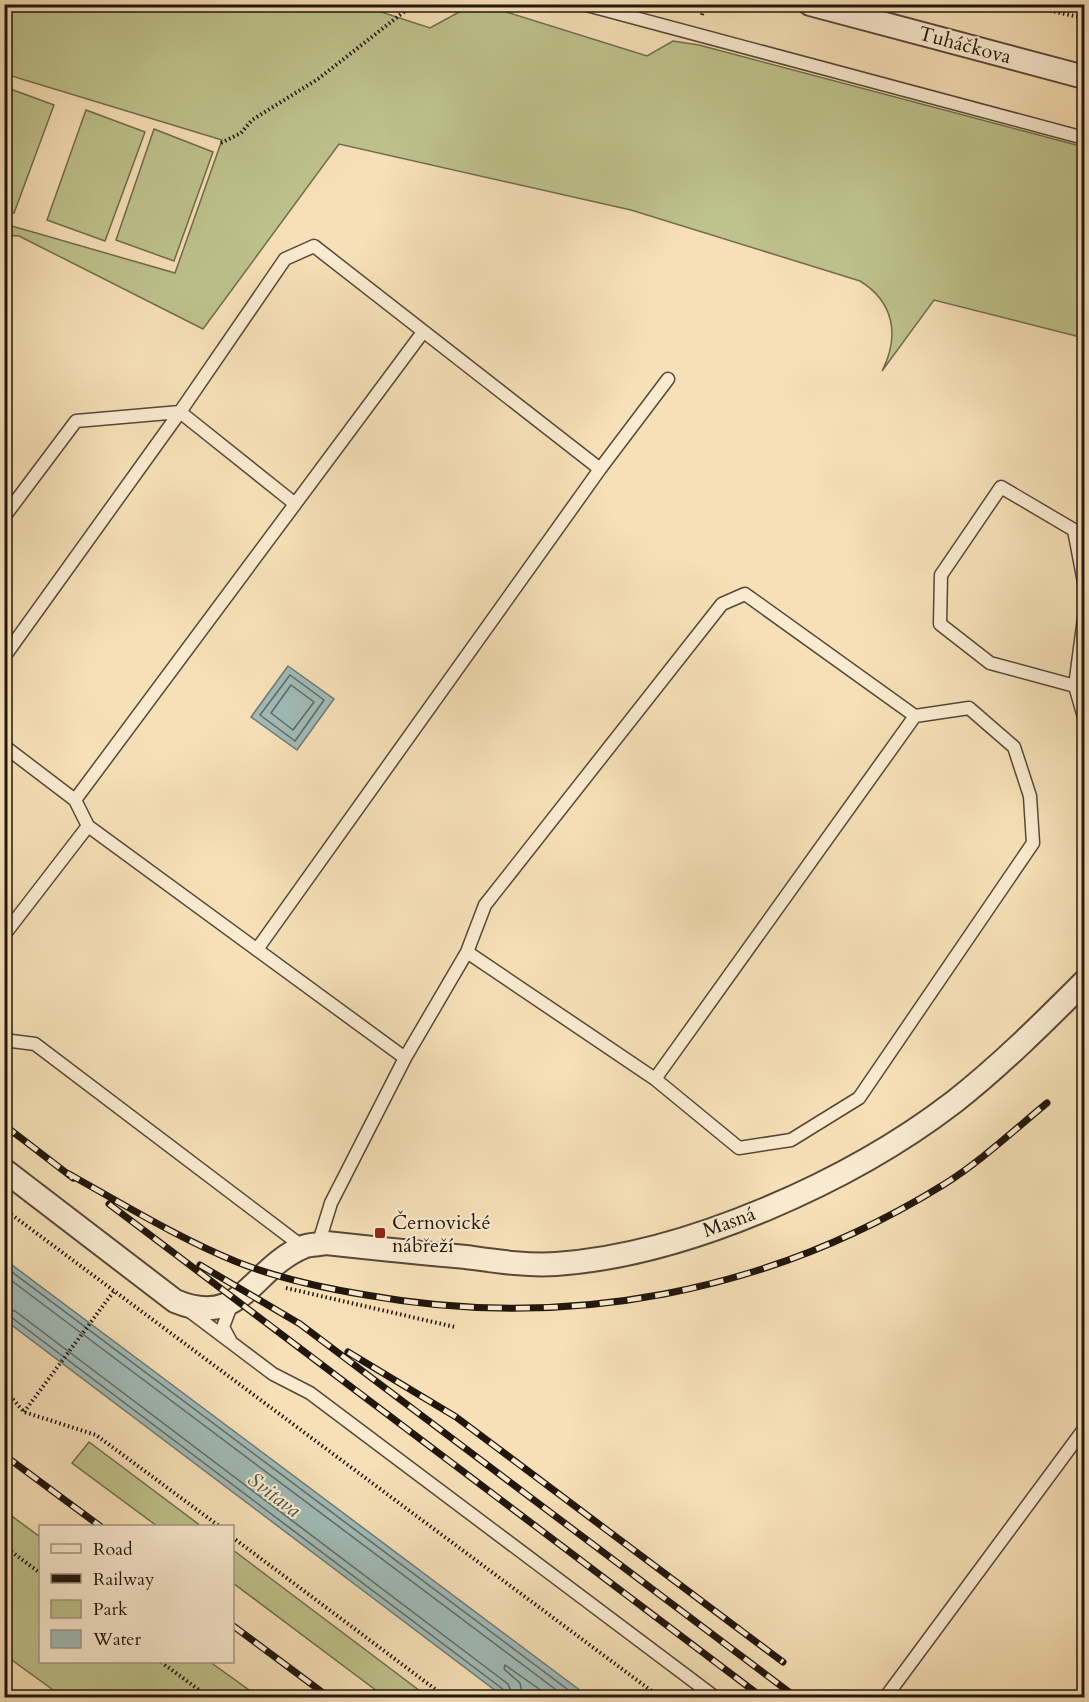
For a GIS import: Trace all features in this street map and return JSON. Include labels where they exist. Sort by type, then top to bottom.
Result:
[{"type":"street","name":"Tuháčkova","points":[[810,4],[1084,77]]},
{"type":"street","name":"Masná","points":[[311,1246],[554,1264],[601,1259],[707,1230],[784,1201],[854,1167],[954,1102],[1084,982]]},
{"type":"street","points":[[4,1170],[175,1301],[204,1314],[232,1302],[257,1281],[311,1246]]},
{"type":"lane","points":[[583,4],[1084,138]]},
{"type":"lane","points":[[4,657],[180,412],[285,259],[314,246],[600,469]]},
{"type":"lane","points":[[75,800],[423,332]]},
{"type":"lane","points":[[258,948],[600,469],[668,380]]},
{"type":"lane","points":[[4,517],[76,421],[180,412],[294,503]]},
{"type":"lane","points":[[1080,687],[990,663],[940,624],[941,575],[1001,486],[1074,530],[1084,582]]},
{"type":"lane","points":[[4,1040],[35,1044],[311,1246],[405,1058],[466,952],[485,905],[722,604],[746,594],[915,716],[969,708],[1014,747],[1030,796],[1033,843],[859,1098],[791,1140],[739,1148],[655,1079],[466,952]]},
{"type":"lane","points":[[1084,618],[1080,687],[1084,717]]},
{"type":"lane","points":[[655,1079],[915,716]]},
{"type":"lane","points":[[4,746],[75,800],[88,826],[258,948],[405,1058]]},
{"type":"lane","points":[[4,935],[88,826]]},
{"type":"lane","points":[[231,1343],[223,1327],[225,1315],[232,1302]]},
{"type":"lane","points":[[204,1314],[231,1343],[273,1374],[310,1393],[716,1698]]},
{"type":"lane","points":[[885,1698],[1084,1429]]},
{"type":"path","points":[[221,142],[242,133],[252,120],[318,79],[414,4]]},
{"type":"path","points":[[1019,4],[1084,18]]},
{"type":"path","points":[[4,1209],[661,1698]]},
{"type":"path","points":[[257,1281],[455,1327]]},
{"type":"path","points":[[24,1412],[114,1291]]},
{"type":"path","points":[[4,1389],[24,1412],[96,1435],[216,1525]]},
{"type":"path","points":[[234,1538],[447,1698]]},
{"type":"path","points":[[4,1546],[39,1572]]},
{"type":"path","points":[[162,1663],[210,1698]]},
{"type":"green space","points":[[4,5],[360,5],[430,28],[472,5],[484,5],[647,56],[673,41],[699,45],[1084,147],[1084,338],[934,300],[882,371],[891,345],[890,321],[887,309],[880,299],[860,281],[631,210],[339,144],[203,329],[19,236],[5,235],[5,224],[175,273],[222,140],[5,74]]},
{"type":"green space","points":[[5,87],[54,105],[14,213],[5,210]]},
{"type":"green space","points":[[86,110],[145,132],[105,241],[47,220]]},
{"type":"green space","points":[[154,129],[213,152],[174,261],[116,240]]},
{"type":"green space","points":[[89,1442],[200,1525],[156,1525],[72,1463]]},
{"type":"green space","points":[[5,1511],[39,1536],[39,1663],[211,1663],[259,1697],[63,1697],[5,1655]]},
{"type":"green space","points":[[234,1551],[428,1697],[385,1697],[234,1584]]},
{"type":"water","points":[[288,666],[334,699],[297,750],[251,717]]},
{"type":"water","name":"Svitava","points":[[4,1259],[589,1697],[504,1697],[5,1320]]},
{"type":"railway","points":[[67,1173],[215,1253],[253,1268],[301,1282],[366,1295],[441,1305],[516,1308],[591,1304],[664,1294],[737,1277],[807,1253],[876,1222],[943,1185],[983,1156],[1047,1103]]},
{"type":"railway","points":[[4,1125],[73,1178]]},
{"type":"railway","points":[[109,1204],[763,1698]]},
{"type":"railway","points":[[200,1265],[300,1324],[797,1698]]},
{"type":"railway","points":[[348,1352],[456,1417],[783,1662]]},
{"type":"railway","points":[[4,1455],[99,1525]]},
{"type":"railway","points":[[234,1626],[330,1698]]},
{"type":"place","name":"Černovické nábřeží","points":[[380,1233]]}]
